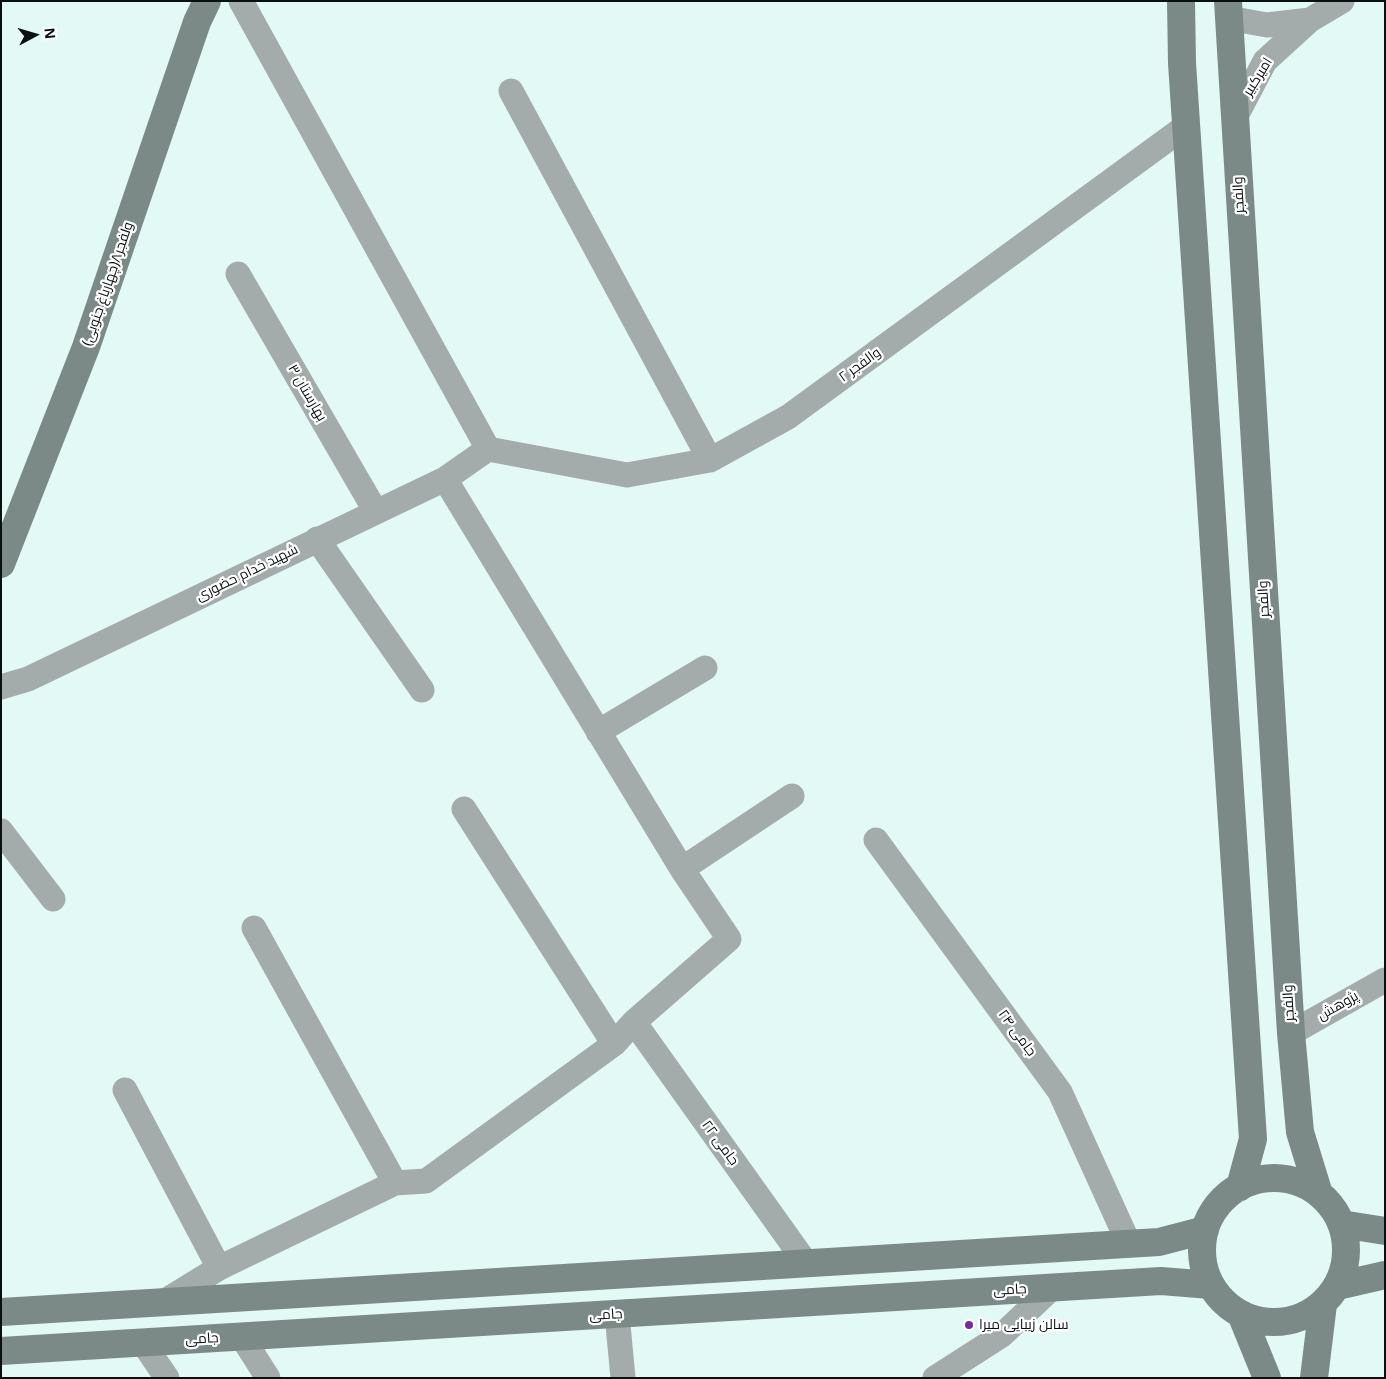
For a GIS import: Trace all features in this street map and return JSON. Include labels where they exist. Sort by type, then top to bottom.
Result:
[{"type":"main road","name":"ولفجر۸(چهارباغ جنوبی)","points":[[1,564],[86,347],[194,31],[207,1]]},
{"type":"main road","points":[[1180,1],[1182,63],[1252,1139],[1240,1187]]},
{"type":"main road","name":"والفجر","points":[[1228,10],[1291,1033],[1300,1132],[1319,1194]]},
{"type":"main road","points":[[1314,1378],[1330,1295],[1344,1265],[1346,1242],[1341,1224],[1332,1207],[1319,1194],[1301,1183],[1280,1178],[1260,1179],[1240,1187],[1224,1198],[1213,1212],[1205,1230],[1203,1248],[1204,1267],[1211,1285],[1224,1301],[1241,1314],[1261,1321],[1282,1322],[1304,1316],[1330,1295],[1385,1275]]},
{"type":"main road","points":[[1341,1224],[1385,1230]]},
{"type":"main road","points":[[1,1312],[1130,1244],[1159,1242],[1205,1230]]},
{"type":"main road","name":"جامی","points":[[2,1350],[1162,1281],[1211,1285]]},
{"type":"main road","points":[[1241,1314],[1267,1378]]},
{"type":"street","points":[[241,1],[488,449]]},
{"type":"street","name":"امیرکبیر","points":[[1235,118],[1265,61],[1310,20],[1342,1]]},
{"type":"street","name":"امیرکبیر","points":[[1228,10],[1267,25],[1310,20]]},
{"type":"street","points":[[511,91],[710,460]]},
{"type":"street","name":"والفجر ۲","points":[[488,449],[627,475],[710,460],[788,417],[1186,126]]},
{"type":"street","name":"بهارستان ۳","points":[[238,274],[376,512]]},
{"type":"street","name":"شهید خدام حضوری","points":[[1,687],[28,679],[445,479],[488,449]]},
{"type":"street","points":[[162,1303],[219,1268],[395,1183],[426,1181],[614,1044],[634,1022],[729,939],[682,869],[445,479]]},
{"type":"street","points":[[317,539],[422,690]]},
{"type":"street","points":[[598,732],[705,668]]},
{"type":"street","points":[[682,869],[792,796]]},
{"type":"street","points":[[464,809],[614,1044]]},
{"type":"street","points":[[1,831],[53,899]]},
{"type":"street","name":"جامی ۲۴","points":[[876,840],[1060,1092],[1130,1244]]},
{"type":"street","points":[[254,928],[395,1183]]},
{"type":"street","name":"پژوهش","points":[[1291,1033],[1385,980]]},
{"type":"street","name":"جامی ۲۲","points":[[634,1022],[806,1263]]},
{"type":"street","points":[[126,1090],[219,1268]]},
{"type":"street","points":[[936,1377],[1002,1335],[1052,1288]]},
{"type":"street","points":[[617,1314],[623,1378]]},
{"type":"street","points":[[242,1337],[268,1378]]},
{"type":"street","points":[[143,1343],[167,1378]]},
{"type":"place","name":"سالن زیبایی میرا","points":[[969,1325]]}]
